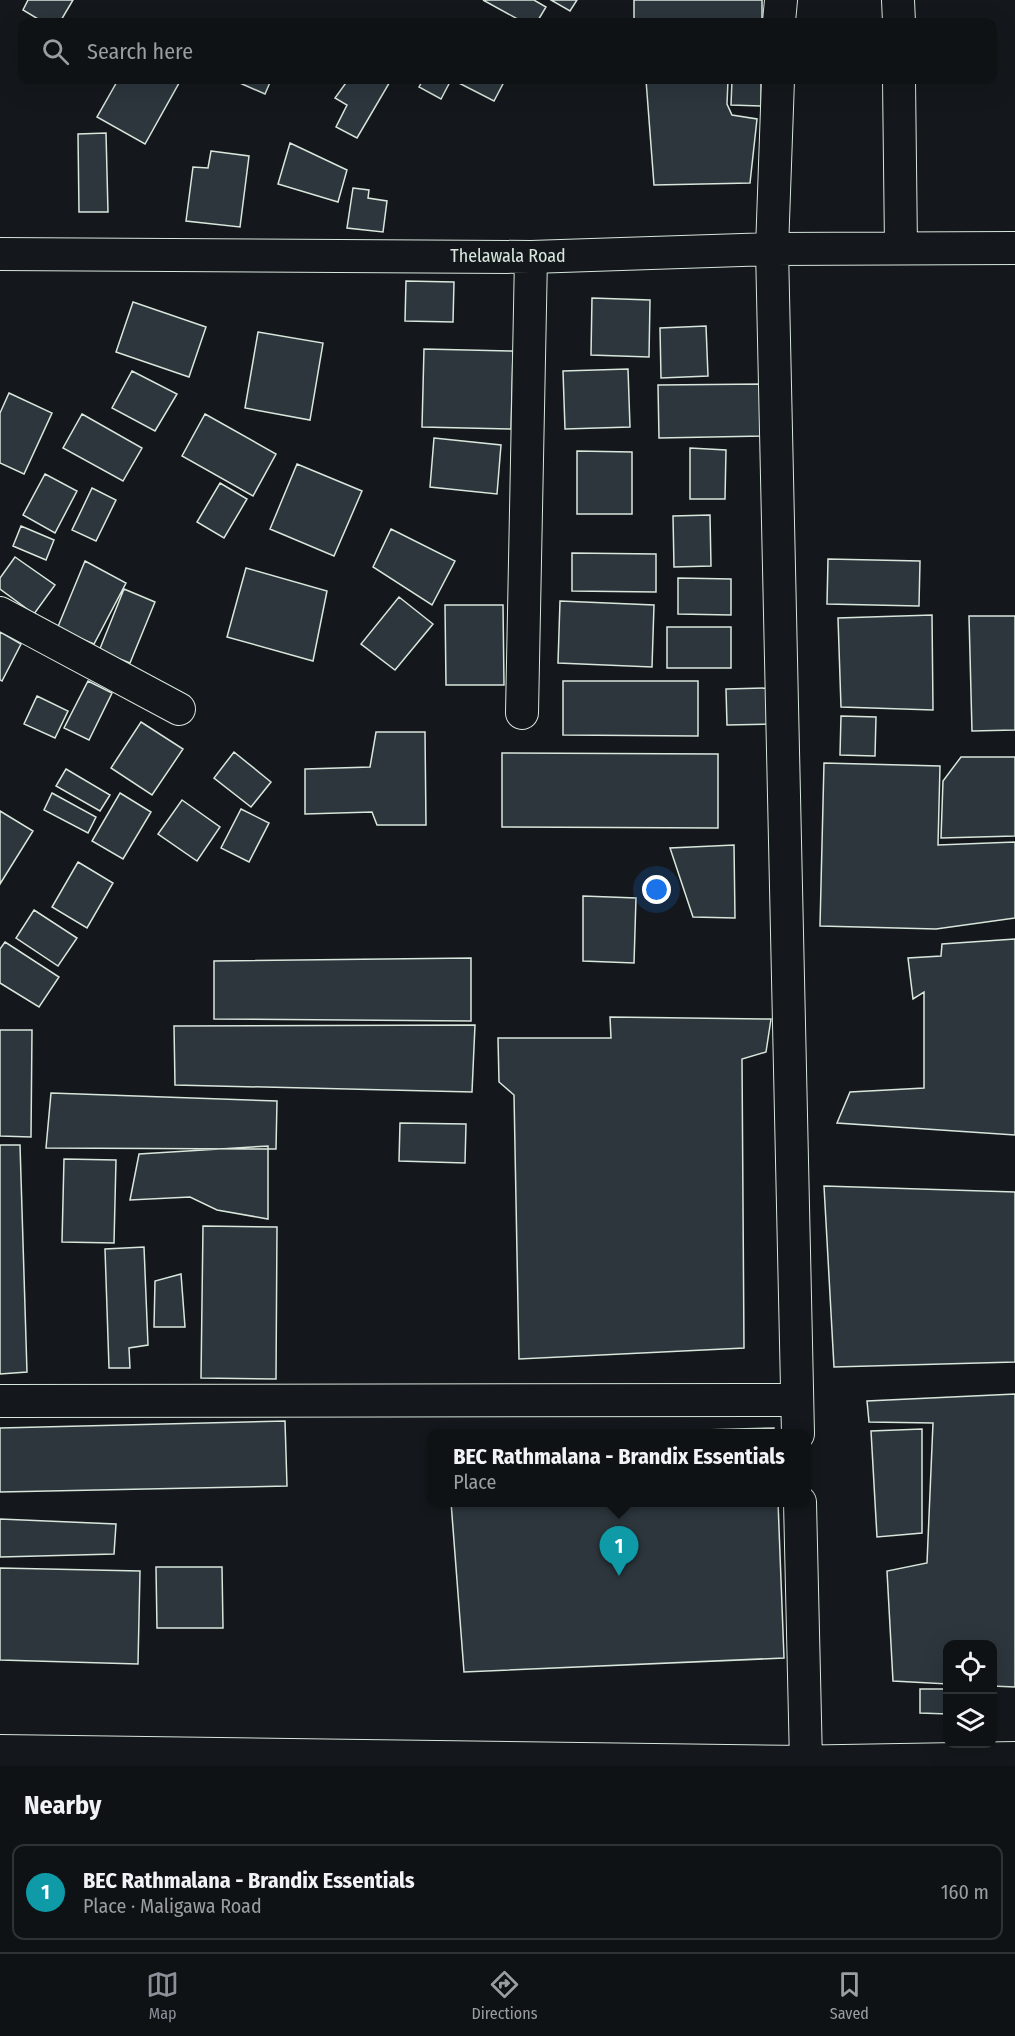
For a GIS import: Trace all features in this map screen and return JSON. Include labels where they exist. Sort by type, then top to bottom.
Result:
[{"type":"street","points":[[779,18],[781,0]]},
{"type":"street","points":[[898,0],[899,18]]},
{"type":"street","points":[[778,84],[772,249],[798,1429]]},
{"type":"street","points":[[899,84],[902,248]]},
{"type":"street","name":"Thelawala Road","points":[[0,254],[531,256],[772,249],[1015,248]]},
{"type":"street","points":[[522,712],[531,256]]},
{"type":"street","points":[[0,613],[179,709]]},
{"type":"street","points":[[0,1401],[797,1400]]},
{"type":"street","points":[[800,1507],[806,1762]]},
{"type":"street","points":[[0,1751],[806,1762]]},
{"type":"street","points":[[108,1766],[806,1762],[1015,1758]]},
{"type":"building","points":[[28,0],[73,0],[62,18],[36,18],[23,10]]},
{"type":"building","points":[[483,0],[534,0],[546,7],[539,18],[516,18]]},
{"type":"building","points":[[551,0],[577,0],[570,11]]},
{"type":"building","points":[[634,0],[762,0],[762,18],[634,18]]},
{"type":"building","points":[[116,84],[178,84],[145,144],[97,117]]},
{"type":"building","points":[[242,84],[269,84],[265,94]]},
{"type":"building","points":[[345,84],[389,84],[357,138],[336,127],[347,105],[335,98]]},
{"type":"building","points":[[421,84],[449,84],[441,99],[419,87]]},
{"type":"building","points":[[461,84],[503,84],[494,101]]},
{"type":"building","points":[[646,84],[728,84],[727,104],[732,115],[757,119],[750,183],[654,185]]},
{"type":"building","points":[[732,84],[761,84],[761,106],[731,105]]},
{"type":"building","points":[[106,133],[108,212],[79,212],[78,134]]},
{"type":"building","points":[[290,143],[347,170],[338,202],[278,184]]},
{"type":"building","points":[[211,151],[249,156],[240,227],[186,221],[193,167],[208,168]]},
{"type":"building","points":[[353,188],[369,190],[368,198],[387,201],[383,232],[347,228]]},
{"type":"building","points":[[406,281],[454,282],[453,322],[405,321]]},
{"type":"building","points":[[592,298],[650,300],[649,357],[591,355]]},
{"type":"building","points":[[133,302],[206,327],[189,377],[116,352]]},
{"type":"building","points":[[706,326],[708,376],[661,378],[660,328]]},
{"type":"building","points":[[258,332],[323,343],[310,420],[245,408]]},
{"type":"building","points":[[424,349],[513,351],[511,429],[422,427]]},
{"type":"building","points":[[628,369],[630,427],[565,429],[563,371]]},
{"type":"building","points":[[132,371],[177,394],[155,431],[112,408]]},
{"type":"building","points":[[764,384],[765,436],[659,438],[658,385]]},
{"type":"building","points":[[9,393],[52,413],[24,474],[0,463],[0,413]]},
{"type":"building","points":[[82,414],[142,448],[123,481],[63,448]]},
{"type":"building","points":[[205,414],[276,454],[253,496],[182,456]]},
{"type":"building","points":[[434,438],[501,445],[497,494],[430,487]]},
{"type":"building","points":[[690,448],[726,450],[725,499],[690,499]]},
{"type":"building","points":[[577,451],[632,452],[632,514],[577,514]]},
{"type":"building","points":[[297,464],[362,491],[334,556],[270,529]]},
{"type":"building","points":[[45,474],[77,491],[55,533],[23,515]]},
{"type":"building","points":[[220,483],[247,499],[224,538],[197,522]]},
{"type":"building","points":[[92,488],[116,500],[96,541],[72,530]]},
{"type":"building","points":[[710,515],[711,566],[674,567],[673,516]]},
{"type":"building","points":[[21,526],[54,540],[46,560],[13,546]]},
{"type":"building","points":[[391,529],[455,561],[432,605],[373,567]]},
{"type":"building","points":[[572,553],[656,554],[656,592],[572,591]]},
{"type":"building","points":[[15,557],[55,585],[34,614],[0,589],[0,578]]},
{"type":"building","points":[[828,559],[920,561],[919,606],[827,604]]},
{"type":"building","points":[[85,561],[126,583],[94,644],[57,629]]},
{"type":"building","points":[[246,568],[327,591],[313,661],[227,637]]},
{"type":"building","points":[[678,578],[731,579],[731,615],[678,614]]},
{"type":"building","points":[[124,589],[155,602],[130,663],[99,651]]},
{"type":"building","points":[[399,597],[433,624],[395,670],[361,644]]},
{"type":"building","points":[[560,601],[654,605],[652,667],[558,663]]},
{"type":"building","points":[[445,605],[503,605],[504,685],[446,685]]},
{"type":"building","points":[[932,615],[933,710],[841,707],[838,618]]},
{"type":"building","points":[[969,616],[1015,616],[1015,730],[972,731]]},
{"type":"building","points":[[667,627],[731,627],[731,668],[667,668]]},
{"type":"building","points":[[0,632],[21,644],[2,681],[0,680]]},
{"type":"building","points":[[88,681],[112,693],[89,740],[64,728]]},
{"type":"building","points":[[563,681],[698,681],[698,736],[563,735]]},
{"type":"building","points":[[769,688],[770,724],[727,725],[726,689]]},
{"type":"building","points":[[37,696],[68,711],[55,738],[24,724]]},
{"type":"building","points":[[841,716],[876,717],[875,756],[840,755]]},
{"type":"building","points":[[141,722],[183,749],[152,795],[111,768]]},
{"type":"building","points":[[376,732],[425,732],[426,825],[377,825],[372,812],[305,814],[305,769],[370,767]]},
{"type":"building","points":[[234,752],[271,782],[251,807],[214,778]]},
{"type":"building","points":[[502,753],[718,754],[718,828],[502,827]]},
{"type":"building","points":[[961,757],[1015,757],[1015,836],[941,838],[943,781]]},
{"type":"building","points":[[824,763],[940,766],[938,845],[1015,842],[1015,918],[936,929],[820,926]]},
{"type":"building","points":[[66,769],[110,795],[100,811],[56,786]]},
{"type":"building","points":[[52,793],[96,817],[88,833],[44,810]]},
{"type":"building","points":[[120,793],[151,812],[123,859],[92,841]]},
{"type":"building","points":[[182,800],[220,827],[197,861],[158,834]]},
{"type":"building","points":[[241,809],[269,823],[249,862],[221,848]]},
{"type":"building","points":[[0,811],[33,831],[0,884]]},
{"type":"building","points":[[734,845],[735,918],[693,917],[670,848]]},
{"type":"building","points":[[78,862],[113,883],[87,928],[52,907]]},
{"type":"building","points":[[583,896],[636,898],[634,963],[583,961]]},
{"type":"building","points":[[34,910],[77,938],[58,966],[16,938]]},
{"type":"building","points":[[1015,939],[1015,1135],[837,1123],[850,1092],[924,1088],[924,992],[913,999],[908,958],[941,956],[942,944]]},
{"type":"building","points":[[5,942],[59,977],[39,1007],[0,983],[0,949]]},
{"type":"building","points":[[471,958],[471,1021],[214,1019],[214,961]]},
{"type":"building","points":[[610,1017],[771,1019],[766,1052],[742,1059],[744,1348],[519,1359],[514,1095],[499,1082],[498,1038],[611,1038]]},
{"type":"building","points":[[475,1025],[472,1092],[175,1085],[174,1026]]},
{"type":"building","points":[[0,1030],[32,1030],[31,1137],[0,1136]]},
{"type":"building","points":[[51,1093],[277,1101],[276,1149],[46,1148]]},
{"type":"building","points":[[400,1123],[466,1124],[465,1163],[399,1161]]},
{"type":"building","points":[[0,1145],[20,1145],[27,1372],[0,1374]]},
{"type":"building","points":[[268,1146],[268,1219],[217,1210],[190,1197],[130,1200],[139,1154]]},
{"type":"building","points":[[64,1159],[116,1160],[114,1243],[62,1242]]},
{"type":"building","points":[[824,1186],[1015,1192],[1015,1362],[834,1367]]},
{"type":"building","points":[[203,1226],[277,1227],[276,1379],[201,1378]]},
{"type":"building","points":[[144,1247],[148,1345],[129,1348],[130,1368],[109,1368],[105,1249]]},
{"type":"building","points":[[181,1274],[185,1327],[154,1327],[155,1281]]},
{"type":"building","points":[[1015,1394],[1015,1687],[997,1686],[997,1640],[943,1640],[943,1684],[893,1681],[887,1571],[927,1563],[933,1423],[869,1422],[867,1401]]},
{"type":"building","points":[[285,1421],[287,1486],[0,1492],[0,1428]]},
{"type":"building","points":[[922,1429],[922,1533],[877,1537],[871,1431]]},
{"type":"building","points":[[451,1507],[778,1507],[784,1658],[464,1672]]},
{"type":"building","points":[[0,1519],[116,1524],[114,1554],[0,1557]]},
{"type":"building","points":[[156,1567],[222,1567],[223,1628],[157,1628]]},
{"type":"building","points":[[0,1568],[140,1571],[138,1664],[0,1660]]},
{"type":"building","points":[[920,1689],[943,1689],[943,1714],[920,1713]]},
{"type":"place","name":"BEC Rathmalana - Brandix Essentials","points":[[619,1576]]}]
